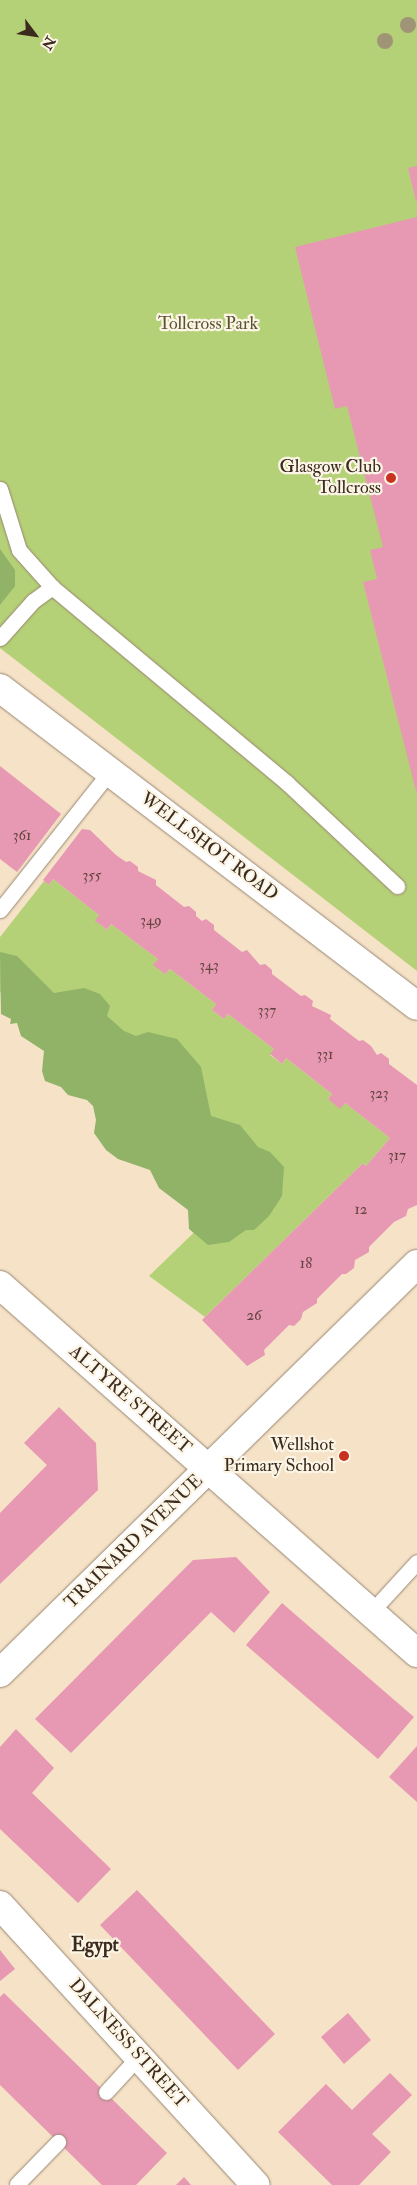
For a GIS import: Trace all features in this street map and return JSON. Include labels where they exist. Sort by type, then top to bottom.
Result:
[{"type":"street","name":"WELLSHOT ROAD","points":[[0,688],[417,1006]]},
{"type":"street","name":"TRAINARD AVENUE","points":[[0,1673],[417,1264]]},
{"type":"street","name":"ALTYRE STREET","points":[[0,1285],[417,1653]]},
{"type":"street","name":"DALNESS STREET","points":[[0,1905],[256,2185]]},
{"type":"lane","points":[[0,489],[19,550],[52,587],[280,777],[397,886]]},
{"type":"lane","points":[[0,638],[33,601],[52,587]]},
{"type":"lane","points":[[0,910],[110,772]]},
{"type":"lane","points":[[371,1612],[417,1562]]},
{"type":"lane","points":[[106,2092],[139,2056]]},
{"type":"lane","points":[[17,2184],[58,2142]]},
{"type":"green space","name":"Tollcross Park","points":[[0,0],[417,0],[417,971],[0,648]]},
{"type":"green space","points":[[0,549],[15,570],[15,586],[0,605]]},
{"type":"green space","points":[[53,879],[99,915],[101,925],[107,930],[111,924],[158,959],[154,965],[165,974],[170,969],[216,1004],[212,1010],[224,1019],[228,1014],[274,1049],[270,1055],[282,1064],[286,1058],[332,1094],[328,1099],[345,1103],[390,1138],[366,1166],[363,1163],[205,1317],[149,1276],[210,1217],[0,992],[0,937],[44,881],[49,885]]},
{"type":"green space","points":[[0,952],[17,956],[54,993],[84,988],[100,994],[110,1006],[107,1016],[124,1031],[136,1036],[148,1032],[177,1039],[201,1067],[211,1116],[240,1125],[258,1147],[270,1152],[284,1167],[282,1196],[269,1216],[254,1230],[246,1230],[229,1242],[208,1245],[189,1229],[188,1210],[159,1188],[150,1170],[118,1159],[106,1150],[94,1133],[96,1120],[93,1106],[87,1100],[68,1095],[61,1087],[45,1081],[42,1071],[44,1051],[21,1036],[17,1023],[10,1024],[11,1019],[1,1014]]},
{"type":"building","points":[[417,166],[417,201],[416,201],[408,168]]},
{"type":"building","name":"Glasgow Club Tollcross","points":[[417,217],[416,791],[363,582],[377,579],[370,550],[383,547],[347,406],[335,409],[295,247]]},
{"type":"building","points":[[0,766],[61,814],[17,872],[0,859]]},
{"type":"building","points":[[82,829],[90,830],[116,855],[126,862],[130,861],[138,867],[138,871],[156,880],[156,885],[184,907],[189,906],[202,921],[206,919],[214,925],[214,930],[242,952],[247,950],[260,965],[265,964],[272,970],[272,974],[301,996],[305,995],[313,1001],[312,1006],[331,1015],[330,1019],[359,1041],[363,1040],[371,1046],[377,1055],[381,1053],[389,1059],[389,1064],[417,1085],[417,1205],[408,1209],[406,1216],[394,1222],[369,1247],[369,1252],[355,1260],[354,1268],[346,1274],[342,1274],[317,1299],[317,1303],[303,1312],[301,1319],[294,1326],[289,1325],[264,1350],[265,1355],[247,1366],[202,1320],[363,1163],[366,1166],[390,1138],[345,1103],[340,1109],[328,1099],[332,1094],[286,1058],[282,1064],[270,1054],[274,1049],[228,1014],[224,1019],[212,1010],[216,1004],[170,969],[165,974],[153,965],[158,959],[111,924],[107,930],[95,921],[99,915],[53,879],[49,885],[43,880]]},
{"type":"building","points":[[59,1407],[96,1443],[98,1490],[0,1584],[0,1513],[47,1465],[24,1443]]},
{"type":"building","points":[[236,1557],[270,1592],[234,1633],[211,1612],[71,1753],[35,1719],[193,1560]]},
{"type":"building","points":[[282,1603],[414,1717],[378,1759],[246,1645]]},
{"type":"building","points":[[16,1729],[54,1768],[32,1793],[111,1869],[78,1903],[0,1829],[0,1747]]},
{"type":"building","points":[[417,1746],[417,1802],[389,1777]]},
{"type":"building","points":[[137,1890],[275,2034],[238,2070],[100,1925]]},
{"type":"building","points":[[0,1950],[15,1969],[0,1981]]},
{"type":"building","points":[[4,1993],[167,2153],[136,2185],[102,2185],[0,2085],[0,1997]]},
{"type":"building","points":[[348,2013],[371,2040],[344,2064],[321,2037]]},
{"type":"building","points":[[390,2073],[412,2095],[372,2134],[391,2152],[359,2185],[332,2185],[278,2132],[326,2084],[352,2110]]},
{"type":"building","points":[[184,2177],[191,2185],[176,2185]]},
{"type":"place","name":"Glasgow Club Tollcross","points":[[391,478]]},
{"type":"place","name":"Wellshot Primary School","points":[[344,1456]]},
{"type":"district","name":"Egypt","points":[[95,1946]]}]
